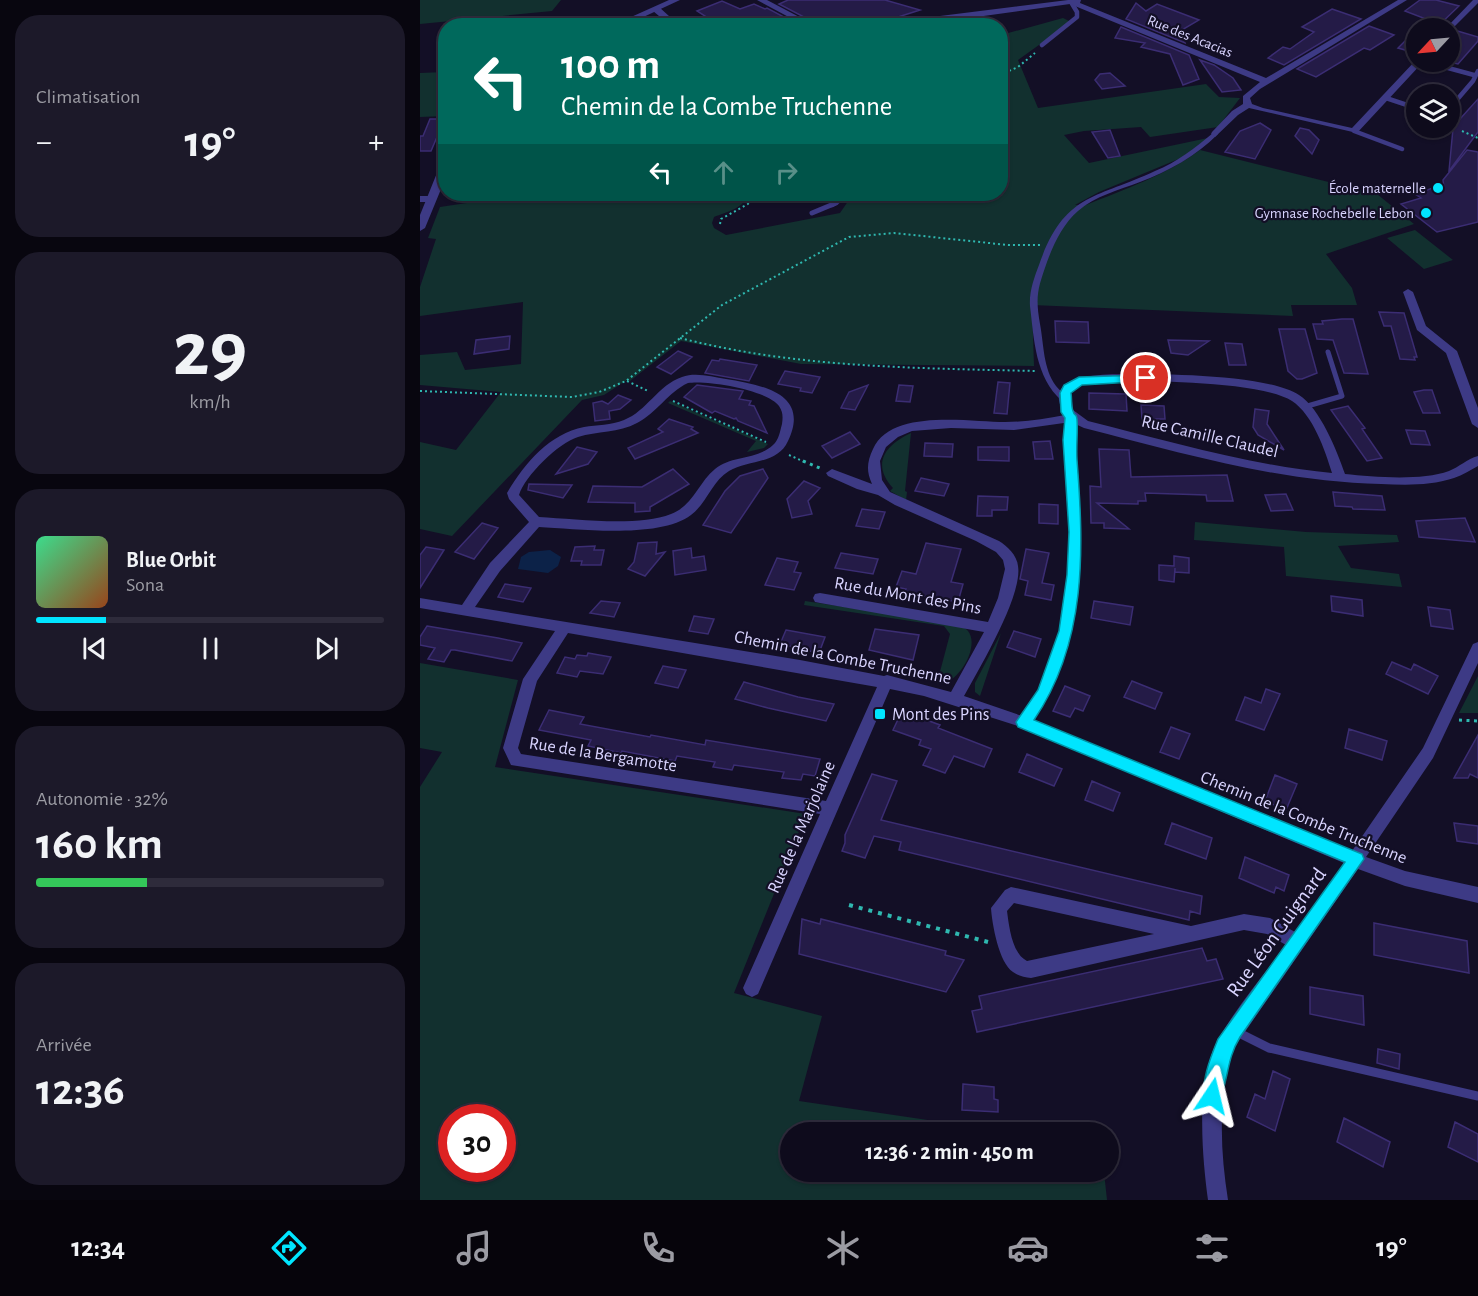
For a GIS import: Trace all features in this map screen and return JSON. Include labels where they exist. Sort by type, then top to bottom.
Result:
[{"type":"street","points":[[634,18],[676,0]]},
{"type":"street","points":[[761,0],[797,18]]},
{"type":"street","points":[[940,18],[1082,0]]},
{"type":"street","points":[[1248,105],[1246,98],[1266,81],[1403,0]]},
{"type":"street","points":[[1460,18],[1477,0]]},
{"type":"street","name":"Rue des Acacias","points":[[1071,2],[1266,81]]},
{"type":"street","points":[[656,9],[667,18]]},
{"type":"street","points":[[1065,399],[1058,394],[1040,363],[1033,298],[1050,245],[1064,219],[1076,208],[1094,198],[1157,173],[1189,156],[1235,113],[1248,105],[1354,131],[1410,72]]},
{"type":"street","points":[[420,228],[425,199],[438,176]]},
{"type":"street","points":[[1408,292],[1421,328],[1451,351],[1478,423]]},
{"type":"street","points":[[465,611],[495,567],[536,522],[651,524],[681,516],[693,506],[718,473],[735,464],[768,453],[781,444],[789,421],[787,412],[776,397],[760,389],[697,378],[676,384],[633,421],[570,435],[559,441],[544,455],[513,493],[513,496],[536,522]]},
{"type":"street","points":[[881,491],[873,467],[875,455],[883,442],[909,427],[925,424],[1018,426],[1071,418],[1067,412],[1065,399],[1068,388],[1079,381],[1165,378],[1261,386],[1283,391],[1296,398],[1330,446],[1340,478]]},
{"type":"street","name":"Rue Camille Claudel","points":[[1071,418],[1084,424],[1257,466],[1340,478],[1374,480],[1434,478],[1450,475],[1478,459]]},
{"type":"street","name":"Rue du Mont des Pins","points":[[832,473],[861,486],[881,491],[891,498],[995,544],[1007,556],[1012,569],[1003,604],[955,699]]},
{"type":"street","name":"Rue du Mont des Pins","points":[[820,598],[990,628]]},
{"type":"street","name":"Chemin de la Combe Truchenne","points":[[420,603],[887,681],[955,699],[1023,722],[1392,875],[1478,895]]},
{"type":"street","name":"Rue de la Bergamotte","points":[[565,627],[530,679],[510,747],[516,760],[830,809]]},
{"type":"street","name":"Rue Léon Guignard","points":[[1218,1200],[1211,1137],[1213,1091],[1218,1063],[1225,1045],[1233,1030],[1356,859],[1428,753],[1478,648]]},
{"type":"street","name":"Rue de la Marjolaine","points":[[752,988],[887,681]]},
{"type":"street","points":[[1191,934],[1011,895],[999,908],[999,916],[1017,965],[1031,970],[1252,922],[1281,931],[1297,942]]},
{"type":"lane","points":[[1042,45],[1077,18],[1077,12],[1071,2]]},
{"type":"lane","points":[[1460,69],[1476,73],[1473,81],[1460,96]]},
{"type":"lane","points":[[1386,98],[1406,105]]},
{"type":"lane","points":[[1354,131],[1402,149]]},
{"type":"lane","points":[[812,213],[840,201]]},
{"type":"lane","points":[[1304,407],[1342,396],[1328,352]]},
{"type":"lane","points":[[1023,722],[1044,693],[1066,631],[1074,575],[1076,532],[1070,440],[1071,418]]},
{"type":"lane","points":[[1233,1030],[1269,1048],[1478,1096]]},
{"type":"path","points":[[1008,71],[1018,67],[1042,45]]},
{"type":"path","points":[[1462,131],[1478,138]]},
{"type":"path","points":[[720,224],[721,219],[727,214],[748,204],[749,201]]},
{"type":"path","points":[[420,391],[572,397],[599,392],[626,381],[722,305],[849,237],[894,233],[1008,245],[1050,245]]},
{"type":"path","points":[[680,338],[709,347],[850,364],[1045,371]]},
{"type":"path","points":[[626,381],[658,395]]},
{"type":"path","points":[[669,400],[770,444]]},
{"type":"path","points":[[789,455],[832,473]]},
{"type":"path","points":[[849,905],[995,944],[1008,943]]},
{"type":"green space","points":[[420,0],[561,0],[552,11],[481,18],[438,18],[438,22],[420,24]]},
{"type":"green space","points":[[1063,18],[1071,22],[1018,60],[1038,108],[1206,84],[1219,97],[1240,98],[1218,127],[1150,137],[1141,127],[1084,131],[1064,135],[1089,163],[1208,138],[1181,158],[1099,192],[1075,205],[1086,205],[1145,181],[1200,150],[1377,194],[1414,224],[1326,254],[1352,288],[1357,305],[1291,305],[1293,316],[1032,305],[1034,366],[801,364],[681,341],[630,381],[627,380],[604,395],[582,400],[452,536],[420,529],[420,442],[456,450],[501,392],[420,385],[420,355],[457,352],[465,370],[521,364],[523,302],[420,316],[420,287],[436,239],[428,238],[440,207],[480,201],[744,201],[739,206],[714,217],[712,223],[714,228],[726,235],[840,213],[848,201],[1008,201],[1008,33]]},
{"type":"green space","points":[[438,72],[438,116],[420,117],[420,73]]},
{"type":"green space","points":[[1415,230],[1453,260],[1424,269],[1387,238]]},
{"type":"green space","points":[[670,401],[768,444],[764,448],[747,452],[756,441],[668,403]]},
{"type":"green space","points":[[911,433],[906,500],[890,491],[893,488],[886,479],[882,463],[888,449]]},
{"type":"green space","points":[[1195,522],[1306,532],[1397,535],[1399,542],[1338,546],[1351,568],[1399,574],[1402,587],[1286,576],[1284,547],[1194,540]]},
{"type":"green space","points":[[805,601],[958,625],[968,631],[971,638],[969,656],[959,673],[952,679],[944,683],[937,683],[950,634],[944,626],[804,605]]},
{"type":"green space","points":[[1001,633],[980,696],[975,692],[975,683]]},
{"type":"green space","points":[[420,663],[518,680],[495,767],[806,814],[734,993],[822,1016],[799,1101],[941,1122],[780,1122],[780,1182],[1105,1182],[1107,1200],[420,1200],[420,787],[442,752],[420,748]]},
{"type":"green space","points":[[1478,676],[1478,713],[1459,713]]},
{"type":"water","points":[[550,550],[561,557],[558,566],[548,573],[518,569],[521,557],[529,552]]},
{"type":"building","points":[[788,0],[885,0],[920,10],[895,18],[806,18],[779,4]]},
{"type":"building","points":[[1420,0],[1436,0],[1459,6],[1446,18],[1423,18],[1405,11]]},
{"type":"building","points":[[722,1],[740,9],[754,4],[786,18],[699,18],[705,16],[697,11]]},
{"type":"building","points":[[1136,3],[1146,11],[1157,4],[1199,20],[1180,31],[1185,43],[1126,19]]},
{"type":"building","points":[[1332,9],[1361,19],[1284,65],[1268,58],[1283,47],[1290,49],[1314,32],[1302,27]]},
{"type":"building","points":[[1369,26],[1394,35],[1370,50],[1364,48],[1316,77],[1297,69]]},
{"type":"building","points":[[1121,27],[1189,55],[1199,79],[1183,85],[1170,54],[1141,47],[1145,43],[1115,38]]},
{"type":"building","points":[[1460,32],[1478,37],[1478,41],[1460,62]]},
{"type":"building","points":[[1406,40],[1406,50],[1398,48]]},
{"type":"building","points":[[1200,60],[1214,65],[1233,78],[1241,90],[1222,92]]},
{"type":"building","points":[[1110,73],[1125,86],[1102,89],[1095,80],[1100,74]]},
{"type":"building","points":[[1478,99],[1478,132],[1449,171],[1452,138],[1460,138],[1460,119]]},
{"type":"building","points":[[430,119],[438,119],[438,137],[431,151],[420,151],[420,136],[423,136]]},
{"type":"building","points":[[1260,123],[1271,130],[1255,159],[1225,152],[1240,131]]},
{"type":"building","points":[[1300,128],[1309,130],[1319,140],[1312,154],[1295,136]]},
{"type":"building","points":[[1110,130],[1120,156],[1108,158],[1092,132]]},
{"type":"building","points":[[1467,150],[1478,152],[1478,222],[1437,232],[1401,204],[1421,198],[1415,194],[1439,186],[1444,188],[1443,180]]},
{"type":"building","points":[[1379,312],[1404,313],[1417,357],[1414,357],[1415,360],[1400,359],[1391,326],[1384,326]]},
{"type":"building","points":[[1353,319],[1368,374],[1344,373],[1333,340],[1317,339],[1313,324]]},
{"type":"building","points":[[1055,321],[1088,322],[1089,343],[1056,342]]},
{"type":"building","points":[[1279,329],[1305,329],[1317,373],[1297,379],[1288,371]]},
{"type":"building","points":[[510,336],[509,349],[474,354],[476,340]]},
{"type":"building","points":[[1168,340],[1209,341],[1188,355],[1171,353]]},
{"type":"building","points":[[1225,343],[1242,344],[1246,365],[1229,365]]},
{"type":"building","points":[[678,351],[692,357],[671,374],[657,367]]},
{"type":"building","points":[[720,359],[757,365],[749,381],[705,373],[712,360],[719,361]]},
{"type":"building","points":[[785,371],[820,377],[812,393],[800,391],[801,388],[778,384]]},
{"type":"building","points":[[998,382],[1010,383],[1007,414],[994,413]]},
{"type":"building","points":[[697,385],[743,391],[739,399],[751,401],[749,405],[754,406],[767,433],[738,421],[736,418],[715,411],[712,413],[684,397]]},
{"type":"building","points":[[868,385],[855,410],[841,408],[849,392]]},
{"type":"building","points":[[899,385],[913,386],[910,402],[896,401]]},
{"type":"building","points":[[1432,390],[1440,413],[1423,413],[1414,392]]},
{"type":"building","points":[[1089,393],[1126,394],[1127,411],[1089,409]]},
{"type":"building","points":[[618,395],[631,400],[620,409],[609,411],[610,419],[595,421],[593,403],[602,401],[608,404]]},
{"type":"building","points":[[1141,405],[1164,406],[1165,419],[1142,419]]},
{"type":"building","points":[[1348,406],[1365,428],[1362,429],[1382,458],[1367,461],[1331,410]]},
{"type":"building","points":[[1255,409],[1269,411],[1267,424],[1284,450],[1258,435],[1253,427]]},
{"type":"building","points":[[669,419],[693,427],[691,429],[698,433],[635,459],[628,448],[663,432],[658,429]]},
{"type":"building","points":[[1406,430],[1425,431],[1430,445],[1411,444]]},
{"type":"building","points":[[850,432],[860,444],[832,458],[822,446]]},
{"type":"building","points":[[1050,441],[1053,459],[1035,459],[1033,442]]},
{"type":"building","points":[[925,443],[953,444],[952,457],[924,456]]},
{"type":"building","points":[[577,447],[597,452],[588,464],[556,474]]},
{"type":"building","points":[[978,447],[1009,447],[1009,461],[978,460]]},
{"type":"building","points":[[1099,449],[1129,450],[1131,477],[1227,475],[1233,501],[1207,501],[1206,495],[1145,493],[1146,501],[1138,501],[1138,504],[1097,503],[1129,529],[1104,528],[1104,523],[1091,523],[1090,486],[1101,487]]},
{"type":"building","points":[[673,469],[689,484],[650,507],[650,511],[635,512],[635,503],[588,502],[593,486],[642,487]]},
{"type":"building","points":[[763,469],[768,478],[731,533],[703,525],[725,491],[740,476]]},
{"type":"building","points":[[921,478],[949,484],[944,496],[915,491]]},
{"type":"building","points":[[804,481],[820,488],[808,501],[812,514],[792,518],[787,499]]},
{"type":"building","points":[[529,484],[572,485],[563,498],[528,490]]},
{"type":"building","points":[[1333,492],[1382,496],[1385,510],[1335,506]]},
{"type":"building","points":[[1286,494],[1293,510],[1271,511],[1265,495]]},
{"type":"building","points":[[978,496],[1008,497],[1007,510],[992,510],[992,516],[977,516]]},
{"type":"building","points":[[1039,504],[1058,505],[1058,524],[1039,523]]},
{"type":"building","points":[[862,509],[885,512],[879,529],[856,526]]},
{"type":"building","points":[[1465,518],[1475,542],[1419,537],[1416,521]]},
{"type":"building","points":[[482,523],[498,528],[474,559],[455,552]]},
{"type":"building","points":[[657,542],[656,554],[665,552],[645,576],[628,569],[634,562],[638,543]]},
{"type":"building","points":[[926,543],[961,549],[951,582],[963,584],[958,602],[904,593],[906,589],[896,587],[902,571],[916,574]]},
{"type":"building","points":[[595,546],[594,550],[604,550],[601,565],[581,565],[582,561],[571,561],[575,547]]},
{"type":"building","points":[[426,547],[444,550],[420,588],[420,555]]},
{"type":"building","points":[[691,548],[692,558],[704,556],[706,570],[675,575],[673,551]]},
{"type":"building","points":[[1026,549],[1049,553],[1042,583],[1054,585],[1051,600],[1025,595],[1028,581],[1020,579]]},
{"type":"building","points":[[841,553],[878,559],[873,574],[835,568]]},
{"type":"building","points":[[1174,556],[1189,558],[1189,573],[1175,572],[1175,568],[1174,582],[1159,580],[1159,565],[1174,566]]},
{"type":"building","points":[[777,558],[798,562],[794,572],[801,573],[794,590],[765,585]]},
{"type":"building","points":[[505,584],[531,588],[523,602],[498,597]]},
{"type":"building","points":[[1331,596],[1362,600],[1363,616],[1332,611]]},
{"type":"building","points":[[601,601],[620,603],[614,617],[590,613]]},
{"type":"building","points":[[1094,601],[1133,607],[1130,625],[1091,618]]},
{"type":"building","points":[[1428,607],[1450,610],[1453,629],[1431,626]]},
{"type":"building","points":[[694,616],[714,619],[708,634],[689,631]]},
{"type":"building","points":[[427,626],[522,643],[512,661],[451,650],[444,662],[428,659],[435,648],[420,645],[420,637]]},
{"type":"building","points":[[875,629],[919,635],[913,660],[869,650]]},
{"type":"building","points":[[786,630],[825,637],[819,653],[780,644]]},
{"type":"building","points":[[1014,631],[1041,639],[1035,657],[1007,647]]},
{"type":"building","points":[[588,653],[611,657],[603,674],[580,671],[577,677],[557,673],[565,657],[575,659],[577,655],[587,656]]},
{"type":"building","points":[[1392,662],[1411,670],[1414,664],[1438,676],[1428,694],[1386,674]]},
{"type":"building","points":[[663,666],[686,670],[678,688],[655,683]]},
{"type":"building","points":[[1132,681],[1162,693],[1155,709],[1124,697]]},
{"type":"building","points":[[744,682],[834,704],[826,721],[768,708],[735,699]]},
{"type":"building","points":[[1065,686],[1090,696],[1083,711],[1075,708],[1070,717],[1053,711]]},
{"type":"building","points":[[1266,689],[1280,694],[1264,730],[1236,720],[1245,697],[1261,703]]},
{"type":"building","points":[[549,710],[584,717],[580,724],[650,737],[651,735],[705,745],[706,740],[820,759],[815,776],[803,774],[801,780],[782,778],[784,772],[734,765],[732,770],[713,767],[715,762],[677,756],[675,761],[622,751],[621,753],[588,746],[591,740],[539,730]]},
{"type":"building","points":[[902,711],[940,725],[938,728],[992,749],[984,767],[954,756],[945,773],[923,765],[931,749],[919,745],[921,740],[893,730]]},
{"type":"building","points":[[1171,727],[1190,734],[1179,759],[1160,752]]},
{"type":"building","points":[[1349,729],[1387,741],[1382,760],[1345,748]]},
{"type":"building","points":[[1478,735],[1478,778],[1470,774],[1468,778],[1454,778]]},
{"type":"building","points":[[1027,754],[1062,769],[1054,786],[1019,772]]},
{"type":"building","points":[[872,774],[897,781],[881,820],[1202,896],[1200,914],[1190,911],[1189,920],[899,850],[901,842],[874,836],[865,858],[842,851],[845,835]]},
{"type":"building","points":[[1275,775],[1297,784],[1286,810],[1265,801]]},
{"type":"building","points":[[1092,781],[1120,793],[1113,811],[1085,800]]},
{"type":"building","points":[[1172,823],[1212,838],[1206,859],[1165,844]]},
{"type":"building","points":[[1454,823],[1478,826],[1478,844],[1457,841]]},
{"type":"building","points":[[1245,857],[1289,875],[1284,891],[1276,887],[1274,893],[1239,878]]},
{"type":"building","points":[[802,919],[820,924],[821,919],[946,951],[945,955],[964,960],[946,992],[799,954]]},
{"type":"building","points":[[1374,923],[1467,941],[1469,973],[1374,955]]},
{"type":"building","points":[[1202,948],[1207,961],[1216,959],[1223,979],[977,1032],[972,1011],[982,1009],[979,996]]},
{"type":"building","points":[[1310,987],[1363,996],[1364,1025],[1310,1014]]},
{"type":"building","points":[[1378,1049],[1400,1054],[1399,1069],[1377,1063]]},
{"type":"building","points":[[1273,1071],[1290,1079],[1275,1131],[1247,1117],[1255,1094],[1265,1099]]},
{"type":"building","points":[[963,1084],[994,1087],[994,1099],[998,1100],[998,1112],[962,1110]]},
{"type":"building","points":[[1344,1118],[1390,1142],[1383,1167],[1337,1142]]},
{"type":"building","points":[[1455,1122],[1478,1134],[1478,1162],[1448,1147]]},
{"type":"place","name":"École maternelle","points":[[1438,188]]},
{"type":"place","name":"Gymnase Rochebelle Lebon","points":[[1426,213]]},
{"type":"place","name":"Mont des Pins","points":[[880,714]]},
{"type":"route","points":[[1146,378],[1079,381],[1068,388],[1065,393],[1067,412],[1071,418],[1070,440],[1076,532],[1074,575],[1066,631],[1044,693],[1023,722],[1356,859],[1233,1030],[1218,1063],[1212,1096]]}]
